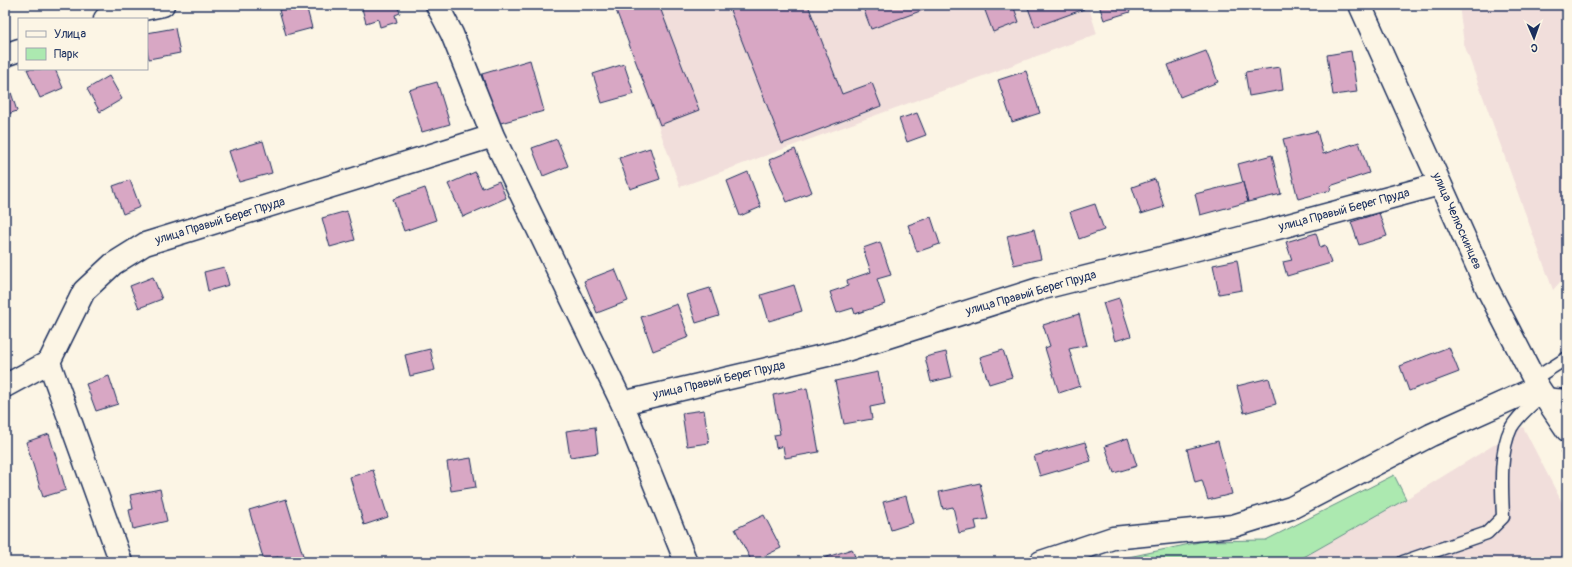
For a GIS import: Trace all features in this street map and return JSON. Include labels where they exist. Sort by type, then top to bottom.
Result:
[{"type":"street","points":[[108,18],[163,5]]},
{"type":"street","points":[[437,5],[452,34],[493,136],[622,403],[686,562]]},
{"type":"street","name":"улица Челюскинцев","points":[[1360,5],[1487,288],[1538,387],[1567,430]]},
{"type":"street","points":[[5,55],[18,50]]},
{"type":"street","name":"улица Правый Берег Пруда","points":[[50,362],[84,291],[113,264],[145,244],[493,136]]},
{"type":"street","name":"улица Правый Берег Пруда","points":[[622,403],[840,352],[1039,289],[1237,239],[1440,184]]},
{"type":"street","points":[[5,386],[50,362],[121,562]]},
{"type":"street","points":[[1041,562],[1113,538],[1233,526],[1291,508],[1431,435],[1538,387]]},
{"type":"lane","points":[[1403,562],[1487,533],[1502,516],[1503,459],[1511,429],[1538,387],[1567,358]]},
{"type":"lane","points":[[1538,387],[1567,396]]},
{"type":"shaded area","points":[[615,5],[1088,5],[1097,34],[680,187]]},
{"type":"shaded area","points":[[1459,5],[1567,5],[1567,274],[1553,290],[1464,44]]},
{"type":"shaded area","points":[[1523,427],[1567,512],[1567,562],[1295,562],[1406,499]]},
{"type":"green space","points":[[1394,475],[1406,499],[1295,562],[1105,562],[1204,541],[1266,540]]},
{"type":"building","points":[[306,5],[312,28],[286,35],[279,10]]},
{"type":"building","points":[[361,5],[397,5],[400,13],[395,15],[397,22],[380,27],[378,19],[366,23]]},
{"type":"building","points":[[614,5],[659,5],[699,110],[660,125]]},
{"type":"building","points":[[728,5],[808,5],[842,94],[872,83],[881,106],[782,144]]},
{"type":"building","points":[[862,5],[922,5],[923,10],[871,29]]},
{"type":"building","points":[[983,5],[1013,5],[1019,22],[993,32]]},
{"type":"building","points":[[1027,5],[1083,5],[1084,9],[1035,27]]},
{"type":"building","points":[[1099,5],[1128,5],[1130,12],[1104,20]]},
{"type":"building","points":[[175,28],[180,53],[149,59],[148,33]]},
{"type":"building","points":[[1206,51],[1218,82],[1180,97],[1168,65]]},
{"type":"building","points":[[1351,51],[1357,92],[1333,95],[1327,55]]},
{"type":"building","points":[[530,60],[544,111],[497,124],[482,74]]},
{"type":"building","points":[[624,64],[634,94],[602,103],[593,74]]},
{"type":"building","points":[[1280,67],[1283,90],[1249,96],[1245,72]]},
{"type":"building","points":[[27,70],[55,70],[63,88],[40,98]]},
{"type":"building","points":[[1026,71],[1040,113],[1012,122],[998,80]]},
{"type":"building","points":[[109,76],[122,99],[100,112],[87,89]]},
{"type":"building","points":[[5,77],[17,111],[5,115]]},
{"type":"building","points":[[437,82],[450,124],[422,132],[409,90]]},
{"type":"building","points":[[917,113],[926,135],[907,142],[899,119]]},
{"type":"building","points":[[1317,131],[1323,154],[1359,142],[1369,173],[1330,186],[1331,190],[1298,199],[1283,139]]},
{"type":"building","points":[[557,139],[568,166],[543,176],[532,148]]},
{"type":"building","points":[[263,141],[272,173],[239,182],[229,151]]},
{"type":"building","points":[[650,148],[660,179],[630,189],[619,158]]},
{"type":"building","points":[[795,149],[812,192],[787,202],[769,160]]},
{"type":"building","points":[[1272,155],[1281,194],[1248,202],[1238,164]]},
{"type":"building","points":[[475,172],[482,188],[499,181],[506,198],[463,217],[448,184]]},
{"type":"building","points":[[748,172],[761,207],[740,216],[727,181]]},
{"type":"building","points":[[1155,179],[1164,207],[1141,214],[1132,187]]},
{"type":"building","points":[[130,180],[140,207],[123,214],[113,186]]},
{"type":"building","points":[[1243,182],[1248,202],[1200,215],[1195,194]]},
{"type":"building","points":[[425,188],[436,220],[404,231],[393,199]]},
{"type":"building","points":[[1095,204],[1104,230],[1079,239],[1070,212]]},
{"type":"building","points":[[347,211],[355,240],[330,247],[322,218]]},
{"type":"building","points":[[1379,213],[1387,236],[1359,245],[1351,222]]},
{"type":"building","points":[[931,217],[940,244],[917,252],[908,225]]},
{"type":"building","points":[[1034,229],[1041,259],[1014,265],[1007,236]]},
{"type":"building","points":[[1316,233],[1320,247],[1325,245],[1331,263],[1287,276],[1283,262],[1292,260],[1286,242]]},
{"type":"building","points":[[880,242],[891,275],[877,279],[885,304],[855,314],[853,308],[837,313],[830,292],[848,286],[847,280],[871,272],[863,248]]},
{"type":"building","points":[[1237,260],[1242,290],[1219,294],[1213,265]]},
{"type":"building","points":[[224,267],[229,285],[208,291],[204,272]]},
{"type":"building","points":[[615,269],[628,301],[597,313],[584,281]]},
{"type":"building","points":[[153,277],[162,299],[139,308],[130,286]]},
{"type":"building","points":[[794,285],[802,311],[769,321],[761,295]]},
{"type":"building","points":[[710,288],[719,316],[696,323],[687,295]]},
{"type":"building","points":[[1119,298],[1131,336],[1115,341],[1103,303]]},
{"type":"building","points":[[677,304],[689,337],[653,351],[641,317]]},
{"type":"building","points":[[1079,314],[1087,345],[1069,349],[1080,386],[1059,393],[1045,348],[1050,346],[1043,325]]},
{"type":"building","points":[[1449,347],[1459,372],[1409,391],[1400,366]]},
{"type":"building","points":[[430,349],[435,370],[410,376],[405,355]]},
{"type":"building","points":[[1003,350],[1012,377],[989,384],[980,357]]},
{"type":"building","points":[[946,352],[952,377],[931,382],[925,357]]},
{"type":"building","points":[[878,372],[885,404],[870,407],[872,419],[844,424],[835,381]]},
{"type":"building","points":[[109,376],[118,404],[96,411],[86,384]]},
{"type":"building","points":[[1269,378],[1276,404],[1244,413],[1237,386]]},
{"type":"building","points":[[807,388],[819,452],[785,458],[783,446],[776,448],[774,435],[780,434],[773,395]]},
{"type":"building","points":[[704,410],[709,443],[687,446],[682,413]]},
{"type":"building","points":[[595,427],[598,453],[570,457],[566,431]]},
{"type":"building","points":[[49,434],[66,490],[43,497],[26,442]]},
{"type":"building","points":[[1128,438],[1137,466],[1114,473],[1105,446]]},
{"type":"building","points":[[1218,441],[1232,494],[1208,500],[1202,480],[1195,482],[1187,449]]},
{"type":"building","points":[[1085,442],[1091,461],[1040,476],[1034,456]]},
{"type":"building","points":[[471,458],[476,487],[451,491],[447,462]]},
{"type":"building","points":[[373,470],[388,517],[364,525],[350,477]]},
{"type":"building","points":[[980,483],[988,519],[975,521],[977,529],[959,533],[953,507],[943,509],[939,492]]},
{"type":"building","points":[[160,489],[167,521],[133,529],[129,510],[133,509],[130,495]]},
{"type":"building","points":[[906,496],[913,523],[891,530],[883,502]]},
{"type":"building","points":[[286,499],[305,562],[280,562],[278,557],[264,561],[249,510]]},
{"type":"building","points":[[764,515],[781,548],[752,562],[735,529]]},
{"type":"building","points":[[852,549],[857,562],[825,562],[824,558]]},
{"type":"building","points":[[1567,557],[1567,562],[1558,562]]}]
